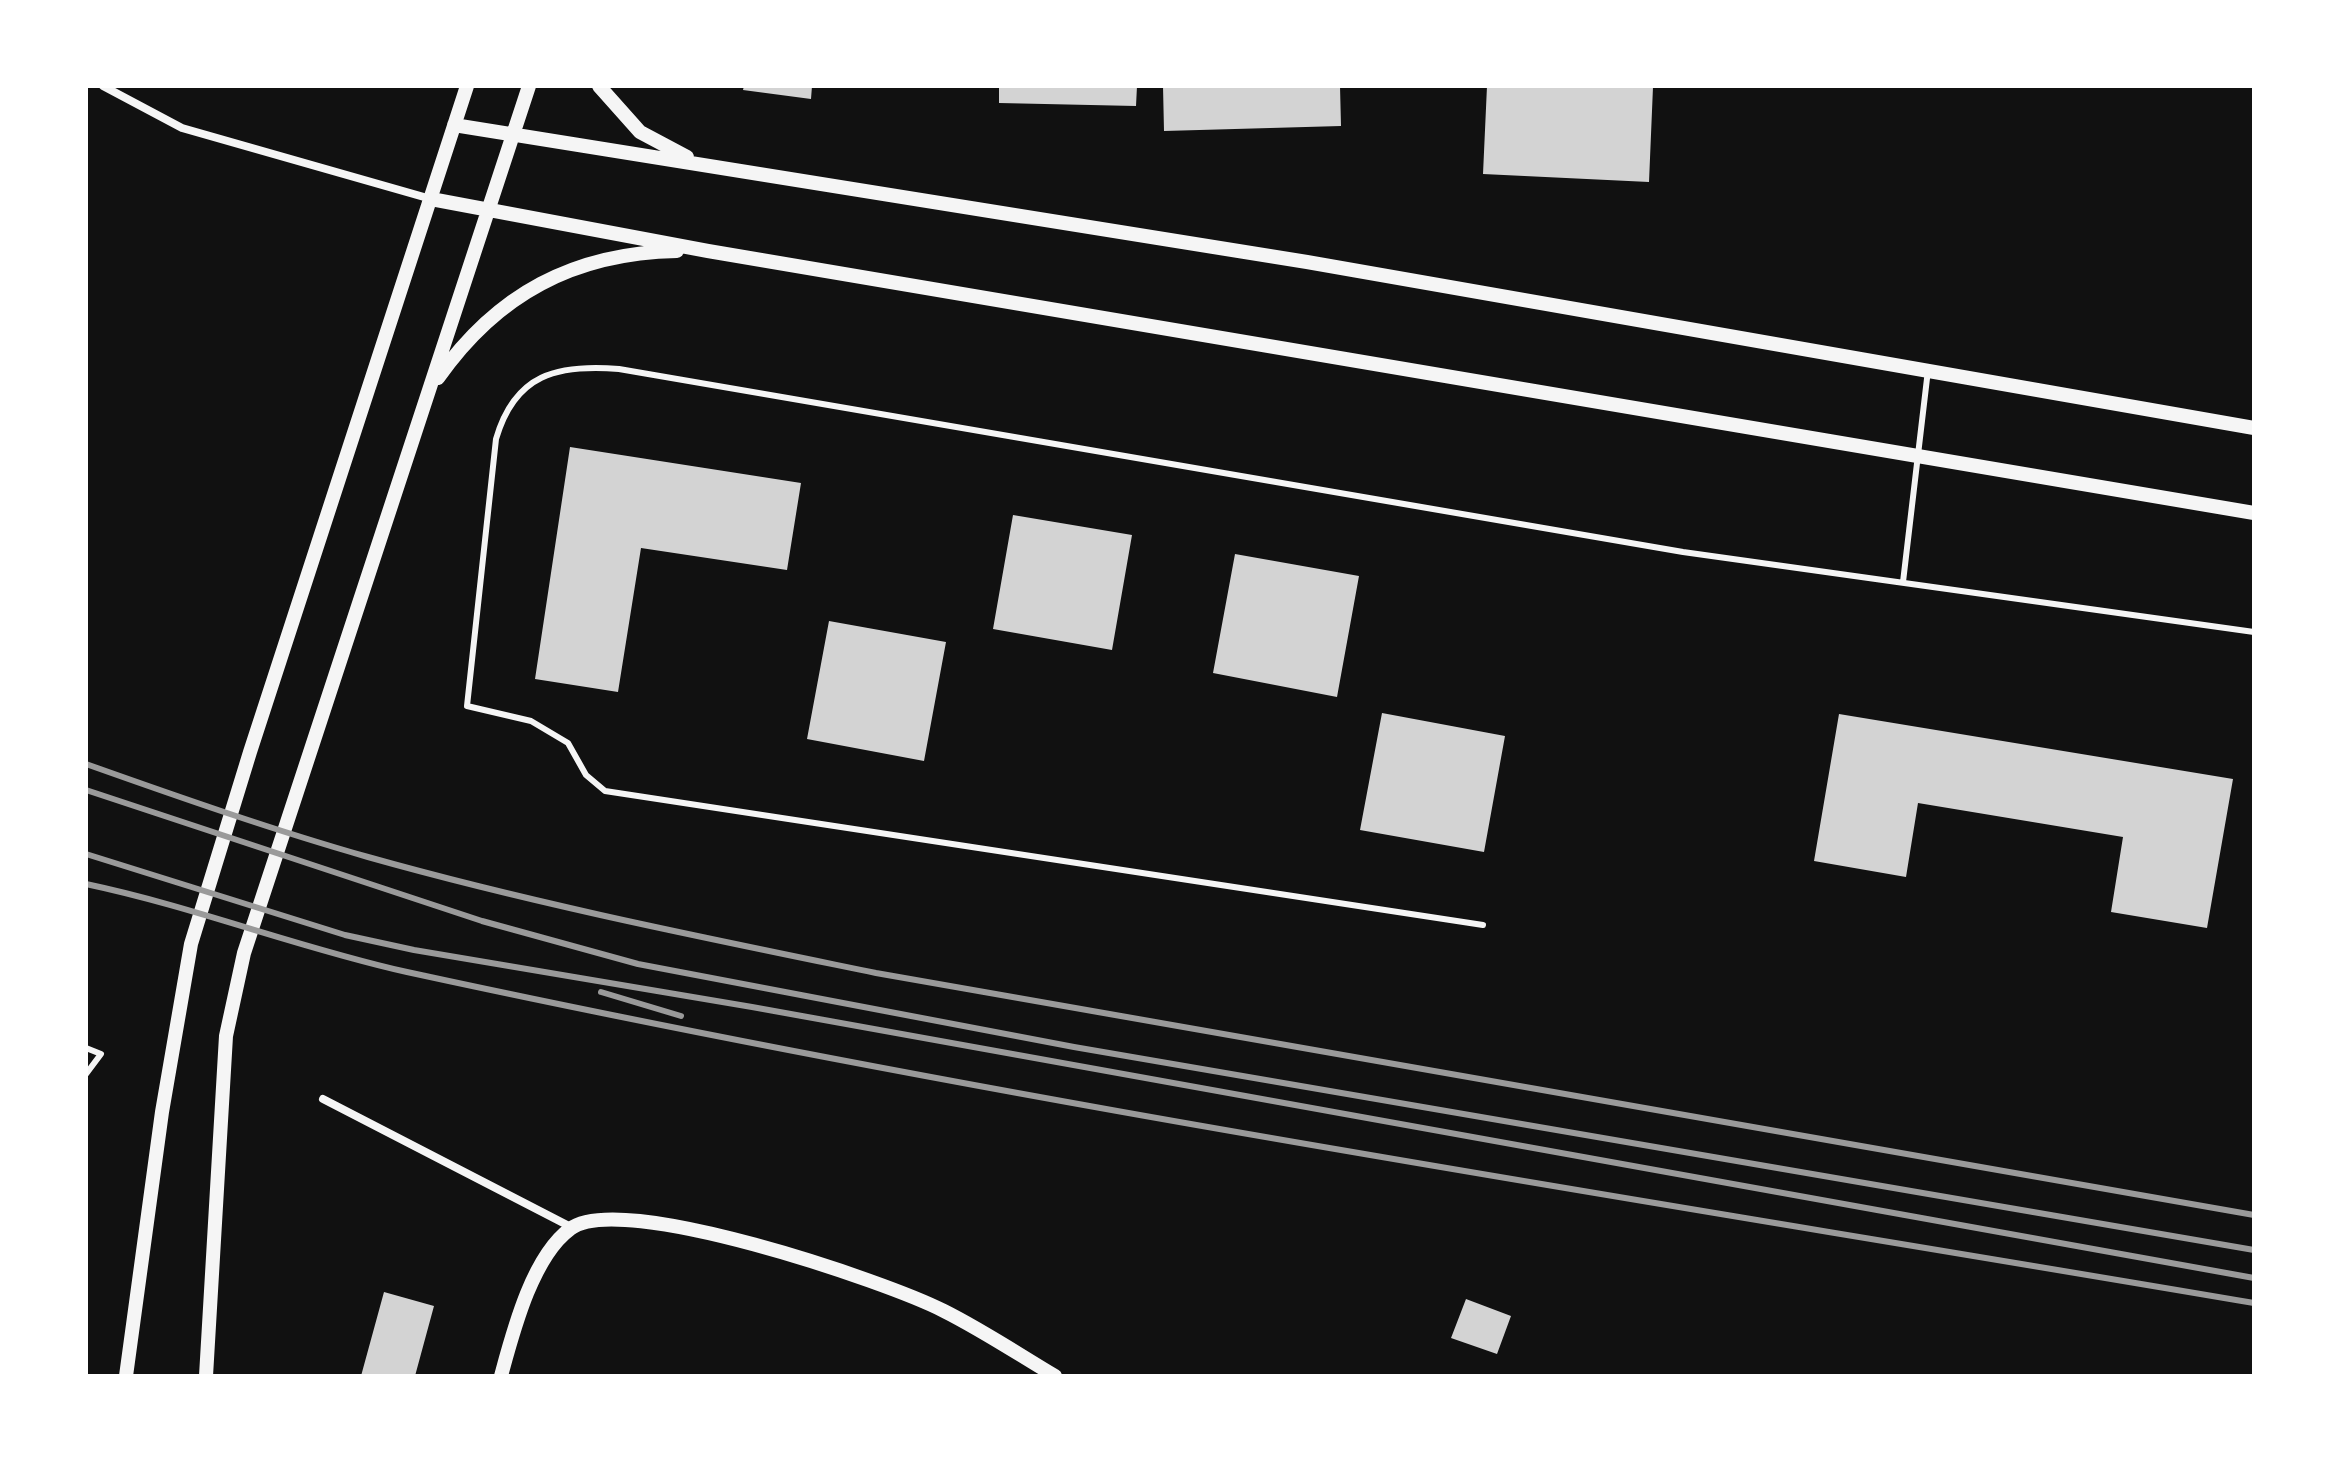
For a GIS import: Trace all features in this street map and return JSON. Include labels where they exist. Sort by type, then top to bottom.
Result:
[{"type":"street","points":[[103,86],[182,128],[431,199],[708,251],[2254,513]]},
{"type":"street","points":[[126,1376],[162,1112],[191,944],[467,86]]},
{"type":"street","points":[[206,1376],[226,1036],[244,953],[529,86]]},
{"type":"street","points":[[599,86],[640,132],[698,163]]},
{"type":"street","points":[[454,125],[1307,262],[2254,428]]},
{"type":"street","points":[[429,392],[463,342],[503,306],[531,288],[596,260],[650,252],[708,251]]},
{"type":"street","points":[[323,1099],[571,1227],[617,1218],[685,1228],[811,1259],[943,1310],[1055,1376]]},
{"type":"street","points":[[501,1376],[512,1337],[542,1262],[571,1227]]},
{"type":"lane","points":[[1483,925],[605,791],[586,775],[568,743],[531,721],[467,706],[496,439],[502,416],[527,384],[544,376],[587,366],[619,369],[1683,552],[2254,632]]},
{"type":"lane","points":[[1903,582],[1928,370]]},
{"type":"lane","points":[[86,1048],[101,1054],[86,1074]]},
{"type":"building","points":[[744,86],[812,86],[811,99],[743,90]]},
{"type":"building","points":[[999,86],[1137,86],[1136,106],[999,103]]},
{"type":"building","points":[[1163,86],[1340,86],[1341,126],[1164,131]]},
{"type":"building","points":[[1487,86],[1653,87],[1649,182],[1483,174]]},
{"type":"building","points":[[570,447],[801,483],[787,570],[641,548],[618,692],[535,679]]},
{"type":"building","points":[[1013,515],[1132,535],[1112,650],[993,629]]},
{"type":"building","points":[[1235,554],[1359,576],[1337,697],[1213,673]]},
{"type":"building","points":[[829,621],[946,642],[924,761],[807,739]]},
{"type":"building","points":[[1382,713],[1505,736],[1484,852],[1360,830]]},
{"type":"building","points":[[1839,714],[2233,779],[2207,928],[2111,912],[2123,837],[1918,803],[1906,877],[1814,861]]},
{"type":"building","points":[[384,1292],[434,1306],[415,1376],[361,1376]]},
{"type":"building","points":[[1466,1299],[1511,1316],[1497,1354],[1451,1338]]},
{"type":"railway","points":[[86,764],[368,857],[557,905],[748,947],[876,973],[2254,1215]]},
{"type":"railway","points":[[86,790],[482,921],[638,964],[1074,1047],[2254,1250]]},
{"type":"railway","points":[[86,854],[345,935],[414,950],[752,1007],[2254,1278]]},
{"type":"railway","points":[[86,884],[407,972],[867,1065],[1329,1148],[2254,1303]]},
{"type":"railway","points":[[601,992],[681,1016]]}]
